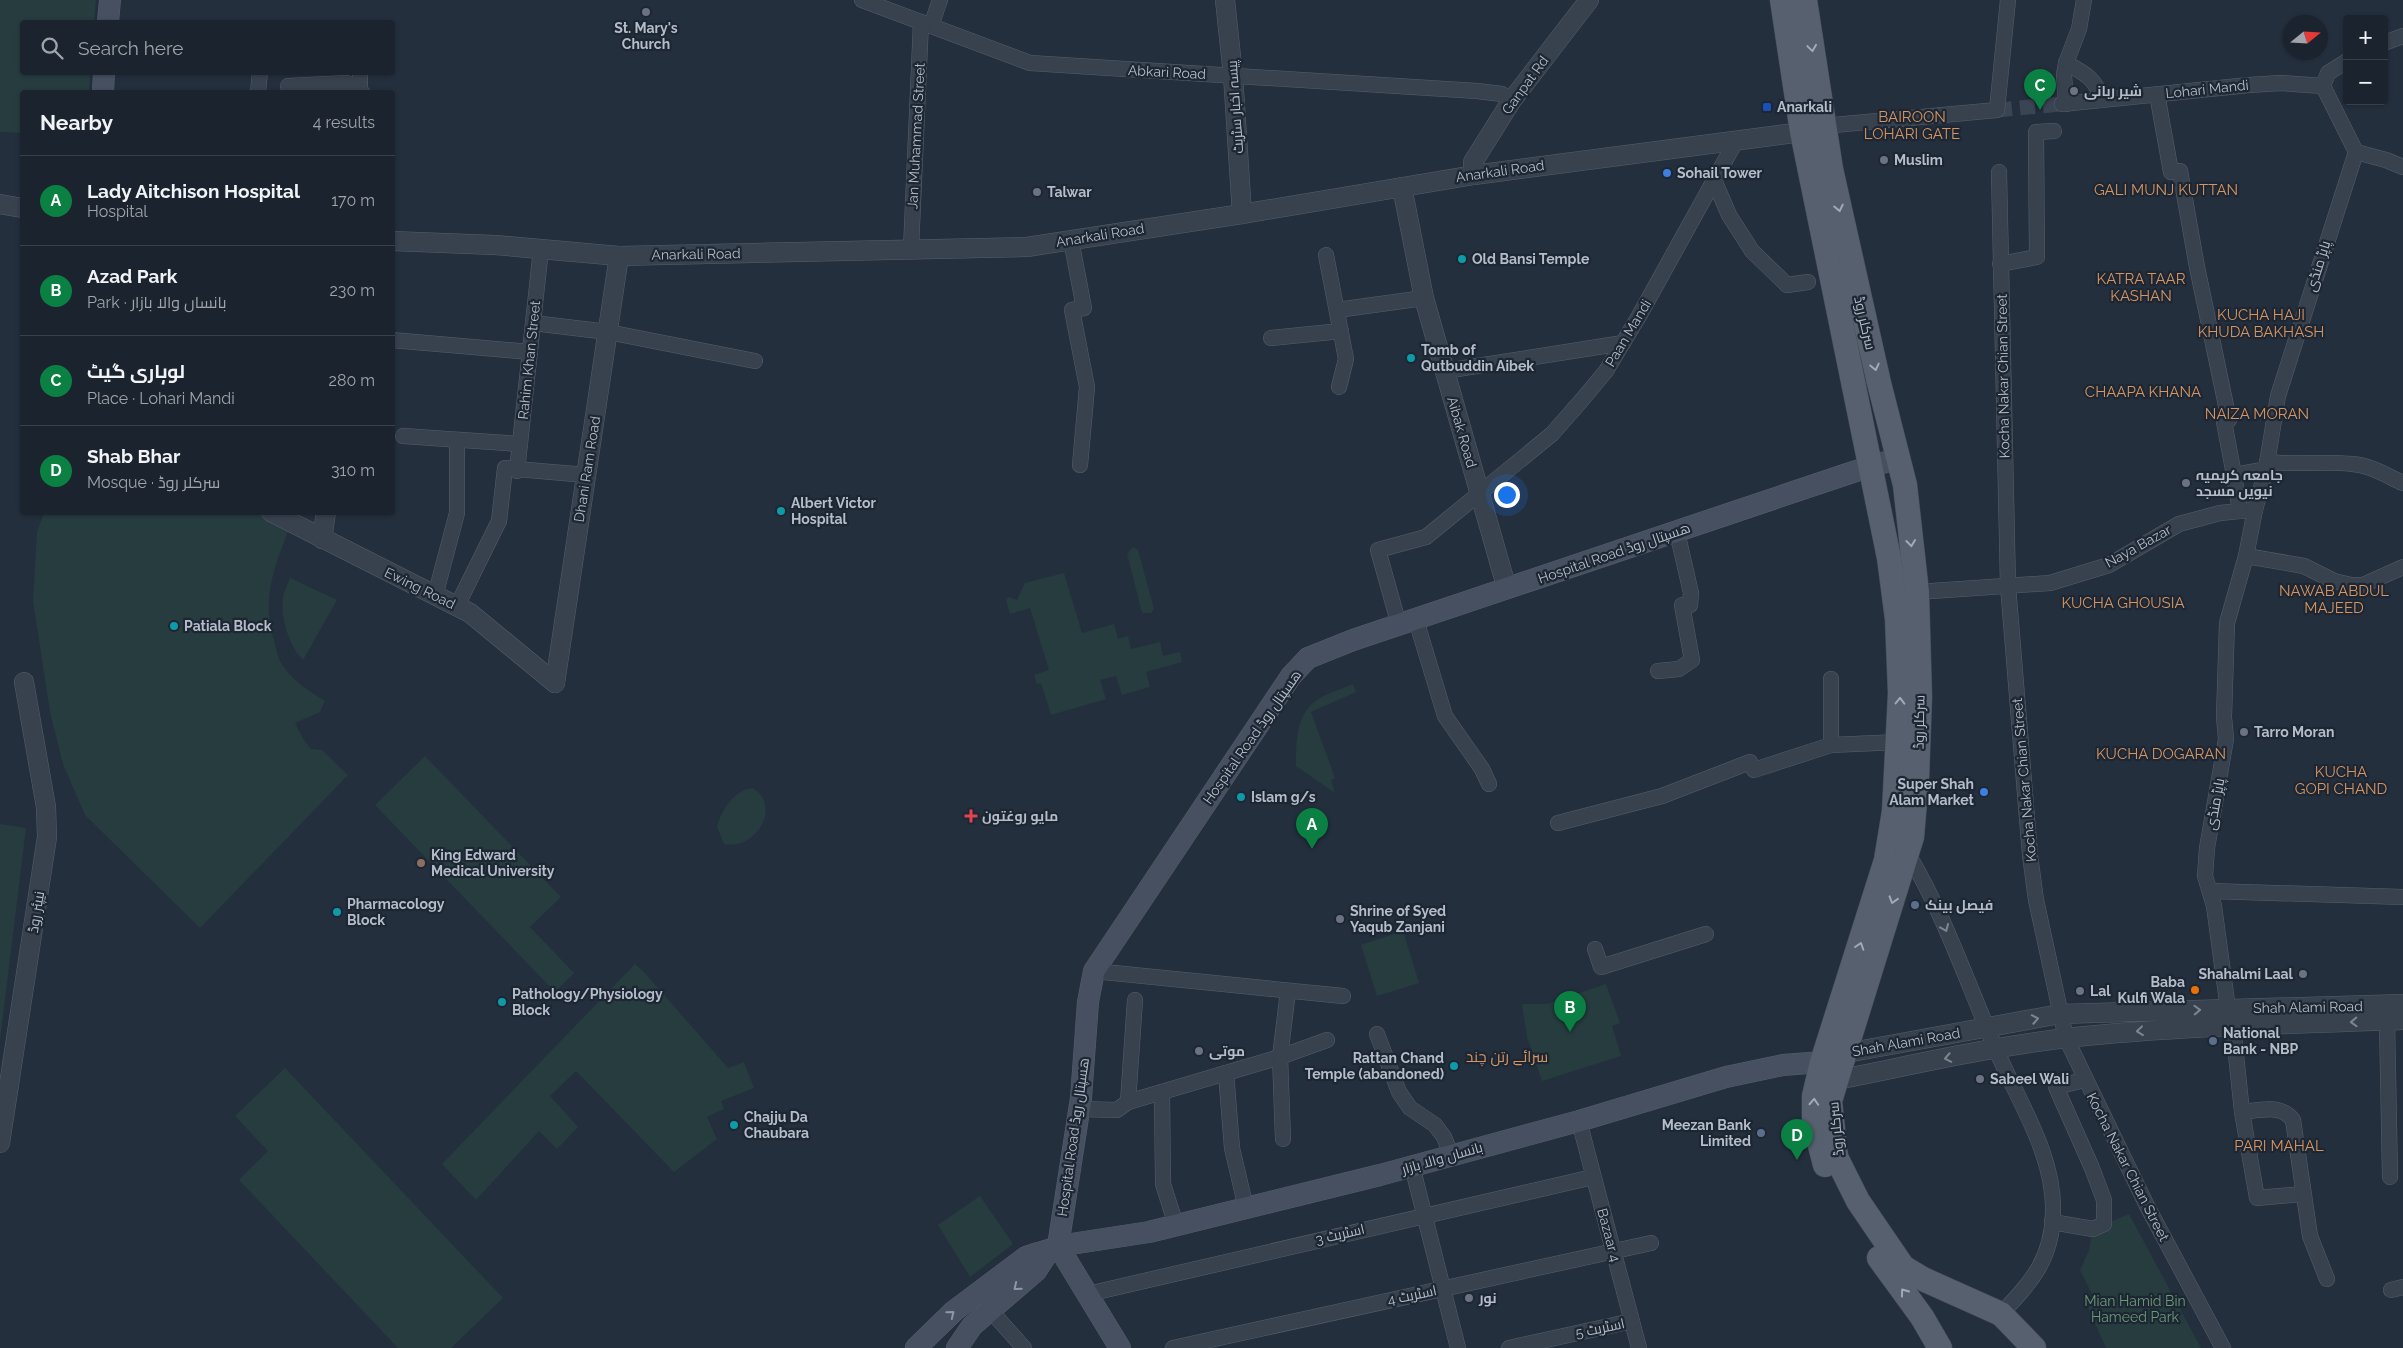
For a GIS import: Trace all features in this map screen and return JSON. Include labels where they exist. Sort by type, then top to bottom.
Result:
[{"type":"main road","points":[[108,20],[110,0]]},
{"type":"main road","name":"سرکلر روڈ","points":[[1782,0],[1812,128],[1860,303],[1887,416],[1906,485],[1916,592],[1920,697],[1915,816],[1908,854],[1846,1052],[1829,1071],[1814,1096],[1814,1122],[1821,1155],[1835,1189],[1861,1233],[1922,1317],[1940,1348]]},
{"type":"main road","name":"سرکلر روڈ","points":[[1805,0],[1812,128],[1880,520],[1892,576],[1897,619],[1899,742],[1894,810],[1886,860],[1829,1071],[1836,1157],[1858,1201],[1903,1267],[2001,1314],[2034,1348]]},
{"type":"main road","points":[[103,90],[104,75]]},
{"type":"main road","name":"Hospital Road ھسپتال روڈ","points":[[956,1348],[972,1326],[1036,1271],[1054,1248],[1080,1109],[1088,1002],[1094,970],[1291,676],[1308,658],[1353,640],[1899,458]]},
{"type":"main road","points":[[1880,520],[1909,514]]},
{"type":"main road","name":"بانساں والا بازار","points":[[1054,1248],[1176,1225],[1412,1166],[1579,1121],[1726,1077],[1783,1065],[1829,1071]]},
{"type":"main road","points":[[916,1348],[948,1317],[1026,1257],[1054,1248],[1088,1294],[1120,1348]]},
{"type":"main road","points":[[1922,1317],[1946,1289]]},
{"type":"street","name":"Abkari Road","points":[[862,0],[1030,63],[1477,91],[1502,94],[1512,100]]},
{"type":"street","name":"Jan Muhammad Street","points":[[911,249],[926,24],[940,0]]},
{"type":"street","name":"پیسہ اخبار سٹریٹ","points":[[1225,0],[1233,75],[1242,214]]},
{"type":"street","name":"Ganpat Rd","points":[[1474,174],[1473,162],[1512,100],[1589,0]]},
{"type":"street","points":[[1812,128],[1997,110],[2008,0]]},
{"type":"street","points":[[2084,0],[2079,29],[2066,63],[2088,76],[2096,84],[2101,100]]},
{"type":"street","points":[[2388,42],[2403,36]]},
{"type":"street","name":"Lohari Mandi","points":[[2066,63],[2064,104],[2249,85],[2281,83],[2323,86]]},
{"type":"street","points":[[2343,64],[2328,73],[2323,86],[2356,152],[2403,167]]},
{"type":"street","points":[[258,90],[260,75]]},
{"type":"street","points":[[360,75],[361,90]]},
{"type":"street","points":[[288,86],[347,83],[359,90]]},
{"type":"street","points":[[2157,94],[2171,172],[2180,171],[2228,420],[2224,422],[2234,475],[2248,511]]},
{"type":"street","name":"Anarkali Road","points":[[395,242],[495,245],[619,256],[1027,247],[1242,214],[1474,174],[1812,128]]},
{"type":"street","points":[[2000,264],[2037,257],[2036,132],[2054,131]]},
{"type":"street","name":"Paan Mandi","points":[[1408,622],[1378,550],[1426,537],[1480,495],[1552,434],[1606,371],[1736,139]]},
{"type":"street","name":"پاپڑ منڈی","points":[[2303,1194],[2257,1198],[2242,1112],[2211,891],[2205,876],[2207,848],[2226,739],[2224,717],[2227,623],[2246,556],[2248,511],[2266,465],[2278,396],[2356,152]]},
{"type":"street","name":"Kocha Nakar Chian Street","points":[[1999,172],[2008,586],[2030,855],[2036,900],[2066,1038],[2084,1080],[2147,1206],[2223,1348]]},
{"type":"street","points":[[1714,180],[1729,215],[1752,251],[1787,285],[1808,282]]},
{"type":"street","name":"Aibak Road","points":[[1402,187],[1424,298],[1507,589]]},
{"type":"street","points":[[0,204],[20,208]]},
{"type":"street","points":[[1070,240],[1084,308],[1072,310],[1086,387],[1080,466]]},
{"type":"street","name":"Rahim Khan Street","points":[[517,471],[541,249]]},
{"type":"street","points":[[1326,255],[1346,359],[1339,387]]},
{"type":"street","name":"Dhani Ram Road","points":[[555,683],[619,256]]},
{"type":"street","points":[[1337,310],[1424,298]]},
{"type":"street","points":[[533,323],[608,332],[755,361]]},
{"type":"street","points":[[1271,338],[1342,331]]},
{"type":"street","points":[[395,340],[530,352]]},
{"type":"street","points":[[1445,371],[1622,343]]},
{"type":"street","points":[[403,436],[520,444]]},
{"type":"street","points":[[435,596],[458,513],[457,440]]},
{"type":"street","points":[[2234,475],[2266,465],[2352,464],[2367,467],[2403,483]]},
{"type":"street","points":[[456,606],[499,521],[505,468],[517,471],[586,475]]},
{"type":"street","name":"Naya Bazar","points":[[1916,592],[2050,583],[2109,565],[2179,524],[2220,513],[2248,511]]},
{"type":"street","name":"Ewing Road","points":[[276,515],[322,540],[470,613],[555,683]]},
{"type":"street","points":[[322,540],[326,515]]},
{"type":"street","points":[[1658,671],[1679,669],[1692,660],[1682,605],[1690,605],[1691,593],[1677,532]]},
{"type":"street","points":[[2246,556],[2304,566],[2334,581],[2351,585],[2363,585],[2403,567]]},
{"type":"street","points":[[1408,622],[1446,716],[1482,769],[1489,784]]},
{"type":"street","points":[[1831,679],[1831,745]]},
{"type":"street","name":"نیپئر روڈ","points":[[0,1143],[47,837],[46,806],[24,682]]},
{"type":"street","points":[[1558,823],[1662,796],[1750,762],[1754,770],[1831,745],[1899,742]]},
{"type":"street","points":[[1908,854],[1928,888],[1995,1048],[2041,1146],[2053,1190],[2052,1222],[2047,1252],[2033,1280],[2001,1314]]},
{"type":"street","points":[[2211,891],[2403,897]]},
{"type":"street","points":[[1595,949],[1601,967],[1706,934]]},
{"type":"street","points":[[1094,970],[1344,996]]},
{"type":"street","points":[[1283,1139],[1280,1056],[1288,991]]},
{"type":"street","points":[[1128,1102],[1135,1000]]},
{"type":"street","name":"Shah Alami Road","points":[[1829,1071],[2066,1038],[2153,1030],[2230,1017],[2403,1004]]},
{"type":"street","name":"Shah Alami Road","points":[[1846,1052],[1987,1029],[2060,1014],[2395,1020]]},
{"type":"street","points":[[2390,1177],[2395,1020]]},
{"type":"street","points":[[1377,1034],[1398,1092],[1410,1108],[1435,1125],[1444,1137],[1451,1154]]},
{"type":"street","points":[[1080,1109],[1117,1110],[1128,1102],[1327,1040]]},
{"type":"street","points":[[1226,1073],[1232,1148],[1246,1208]]},
{"type":"street","points":[[2052,1222],[2093,1229],[2104,1224],[2104,1200],[2056,1087],[2084,1080]]},
{"type":"street","points":[[1162,1092],[1163,1184],[1176,1225]]},
{"type":"street","points":[[2242,1112],[2275,1109],[2287,1112],[2293,1120],[2310,1236],[2327,1279]]},
{"type":"street","name":"Bazaar 4","points":[[1579,1121],[1639,1348]]},
{"type":"street","points":[[1412,1166],[1458,1348]]},
{"type":"street","name":"اسٹریٹ 3","points":[[1088,1294],[1424,1214],[1593,1177]]},
{"type":"street","name":"اسٹریٹ 4","points":[[1173,1348],[1651,1243]]},
{"type":"street","points":[[990,1310],[1024,1348]]},
{"type":"street","name":"اسٹریٹ 5","points":[[1509,1348],[1632,1321]]},
{"type":"green space","points":[[0,0],[96,0],[94,20],[20,20],[20,75],[90,75],[89,90],[20,90],[20,133],[0,132]]},
{"type":"green space","points":[[43,515],[261,515],[289,529],[278,557],[271,584],[269,597],[270,626],[279,658],[285,669],[301,685],[325,701],[320,712],[295,723],[303,739],[311,749],[322,750],[348,775],[200,928],[85,815],[63,764],[50,712],[33,601],[37,532]]},
{"type":"green space","points":[[1133,547],[1138,550],[1154,609],[1151,613],[1143,613],[1141,609],[1127,554]]},
{"type":"green space","points":[[1064,573],[1082,633],[1114,624],[1118,639],[1128,636],[1131,649],[1160,642],[1163,656],[1180,652],[1182,662],[1146,672],[1150,687],[1122,695],[1116,676],[1100,680],[1106,699],[1051,715],[1041,683],[1037,684],[1034,675],[1049,670],[1030,608],[1010,614],[1006,600],[1009,597],[1017,600],[1025,583]]},
{"type":"green space","points":[[290,578],[337,600],[303,660],[290,639],[284,622],[283,597]]},
{"type":"green space","points":[[1353,684],[1356,692],[1311,712],[1335,778],[1331,780],[1335,793],[1296,766],[1296,748],[1301,721],[1310,706],[1325,695]]},
{"type":"green space","points":[[425,756],[561,897],[530,927],[574,973],[555,992],[375,805]]},
{"type":"green space","points":[[753,788],[762,796],[765,806],[765,816],[761,826],[754,835],[745,841],[735,844],[724,844],[717,827],[725,808],[734,797]]},
{"type":"green space","points":[[0,824],[26,828],[0,1040]]},
{"type":"green space","points":[[1403,931],[1419,983],[1377,996],[1361,945]]},
{"type":"green space","points":[[635,964],[728,1068],[744,1062],[754,1088],[721,1101],[724,1109],[707,1117],[717,1139],[674,1172],[576,1071],[550,1096],[578,1127],[557,1149],[539,1131],[476,1200],[442,1164]]},
{"type":"green space","points":[[1606,984],[1620,1023],[1612,1026],[1621,1056],[1542,1081],[1527,1037],[1522,1004],[1547,1004]]},
{"type":"green space","points":[[285,1068],[503,1298],[451,1348],[398,1348],[239,1180],[268,1151],[235,1116]]},
{"type":"green space","points":[[980,1196],[1013,1244],[970,1277],[938,1225]]},
{"type":"green space","name":"Mian Hamid Bin Hameed Park","points":[[2129,1214],[2201,1348],[2106,1348],[2088,1307],[2096,1302],[2080,1270],[2089,1250],[2093,1229]]},
{"type":"tunnel","points":[[1997,110],[2062,104]]},
{"type":"place","name":"St. Mary's Church","points":[[646,12]]},
{"type":"place","name":"شیر ربانی","points":[[2074,91]]},
{"type":"place","name":"Anarkali","points":[[1767,107]]},
{"type":"place","name":"لوہاری گیٹ","points":[[2040,110]]},
{"type":"place","name":"Muslim","points":[[1884,160]]},
{"type":"place","name":"Sohail Tower","points":[[1667,173]]},
{"type":"place","name":"Talwar","points":[[1037,192]]},
{"type":"place","name":"Old Bansi Temple","points":[[1462,259]]},
{"type":"place","name":"Tomb of Qutbuddin Aibek","points":[[1411,358]]},
{"type":"place","name":"جامعہ کریمیہ نیویں مسجد","points":[[2186,483]]},
{"type":"place","name":"Albert Victor Hospital","points":[[781,511]]},
{"type":"place","name":"Patiala Block","points":[[174,626]]},
{"type":"place","name":"Tarro Moran","points":[[2244,732]]},
{"type":"place","name":"Super Shah Alam Market","points":[[1984,792]]},
{"type":"place","name":"Islam g/s","points":[[1241,797]]},
{"type":"place","name":"مایو روغتون","points":[[971,816]]},
{"type":"place","name":"Lady Aitchison Hospital","points":[[1312,849]]},
{"type":"place","name":"King Edward Medical University","points":[[421,863]]},
{"type":"place","name":"فیصل بینک","points":[[1915,905]]},
{"type":"place","name":"Pharmacology Block","points":[[337,912]]},
{"type":"place","name":"Shrine of Syed Yaqub Zanjani","points":[[1340,919]]},
{"type":"place","name":"Shahalmi Laal","points":[[2303,974]]},
{"type":"place","name":"Baba Kulfi Wala","points":[[2195,990]]},
{"type":"place","name":"Lal","points":[[2080,991]]},
{"type":"place","name":"Pathology/Physiology Block","points":[[502,1002]]},
{"type":"place","name":"Azad Park","points":[[1570,1032]]},
{"type":"place","name":"National Bank - NBP","points":[[2213,1041]]},
{"type":"place","name":"موتی","points":[[1199,1051]]},
{"type":"place","name":"Rattan Chand Temple (abandoned)","points":[[1454,1066]]},
{"type":"place","name":"Sabeel Wali","points":[[1980,1079]]},
{"type":"place","name":"Chajju Da Chaubara","points":[[734,1125]]},
{"type":"place","name":"Meezan Bank Limited","points":[[1761,1133]]},
{"type":"place","name":"Shab Bhar","points":[[1797,1160]]},
{"type":"place","name":"نور","points":[[1469,1298]]},
{"type":"district","name":"BAIROON LOHARI GATE","points":[[1912,126]]},
{"type":"district","name":"GALI MUNJ KUTTAN","points":[[2166,190]]},
{"type":"district","name":"KATRA TAAR KASHAN","points":[[2141,288]]},
{"type":"district","name":"KUCHA HAJI KHUDA BAKHASH","points":[[2261,324]]},
{"type":"district","name":"CHAAPA KHANA","points":[[2143,392]]},
{"type":"district","name":"NAIZA MORAN","points":[[2257,414]]},
{"type":"district","name":"NAWAB ABDUL MAJEED","points":[[2334,600]]},
{"type":"district","name":"KUCHA GHOUSIA","points":[[2123,603]]},
{"type":"district","name":"KUCHA DOGARAN","points":[[2161,754]]},
{"type":"district","name":"KUCHA GOPI CHAND","points":[[2341,780]]},
{"type":"district","name":"سرائے رتن چند","points":[[1507,1057]]},
{"type":"district","name":"PARI MAHAL","points":[[2279,1146]]}]
